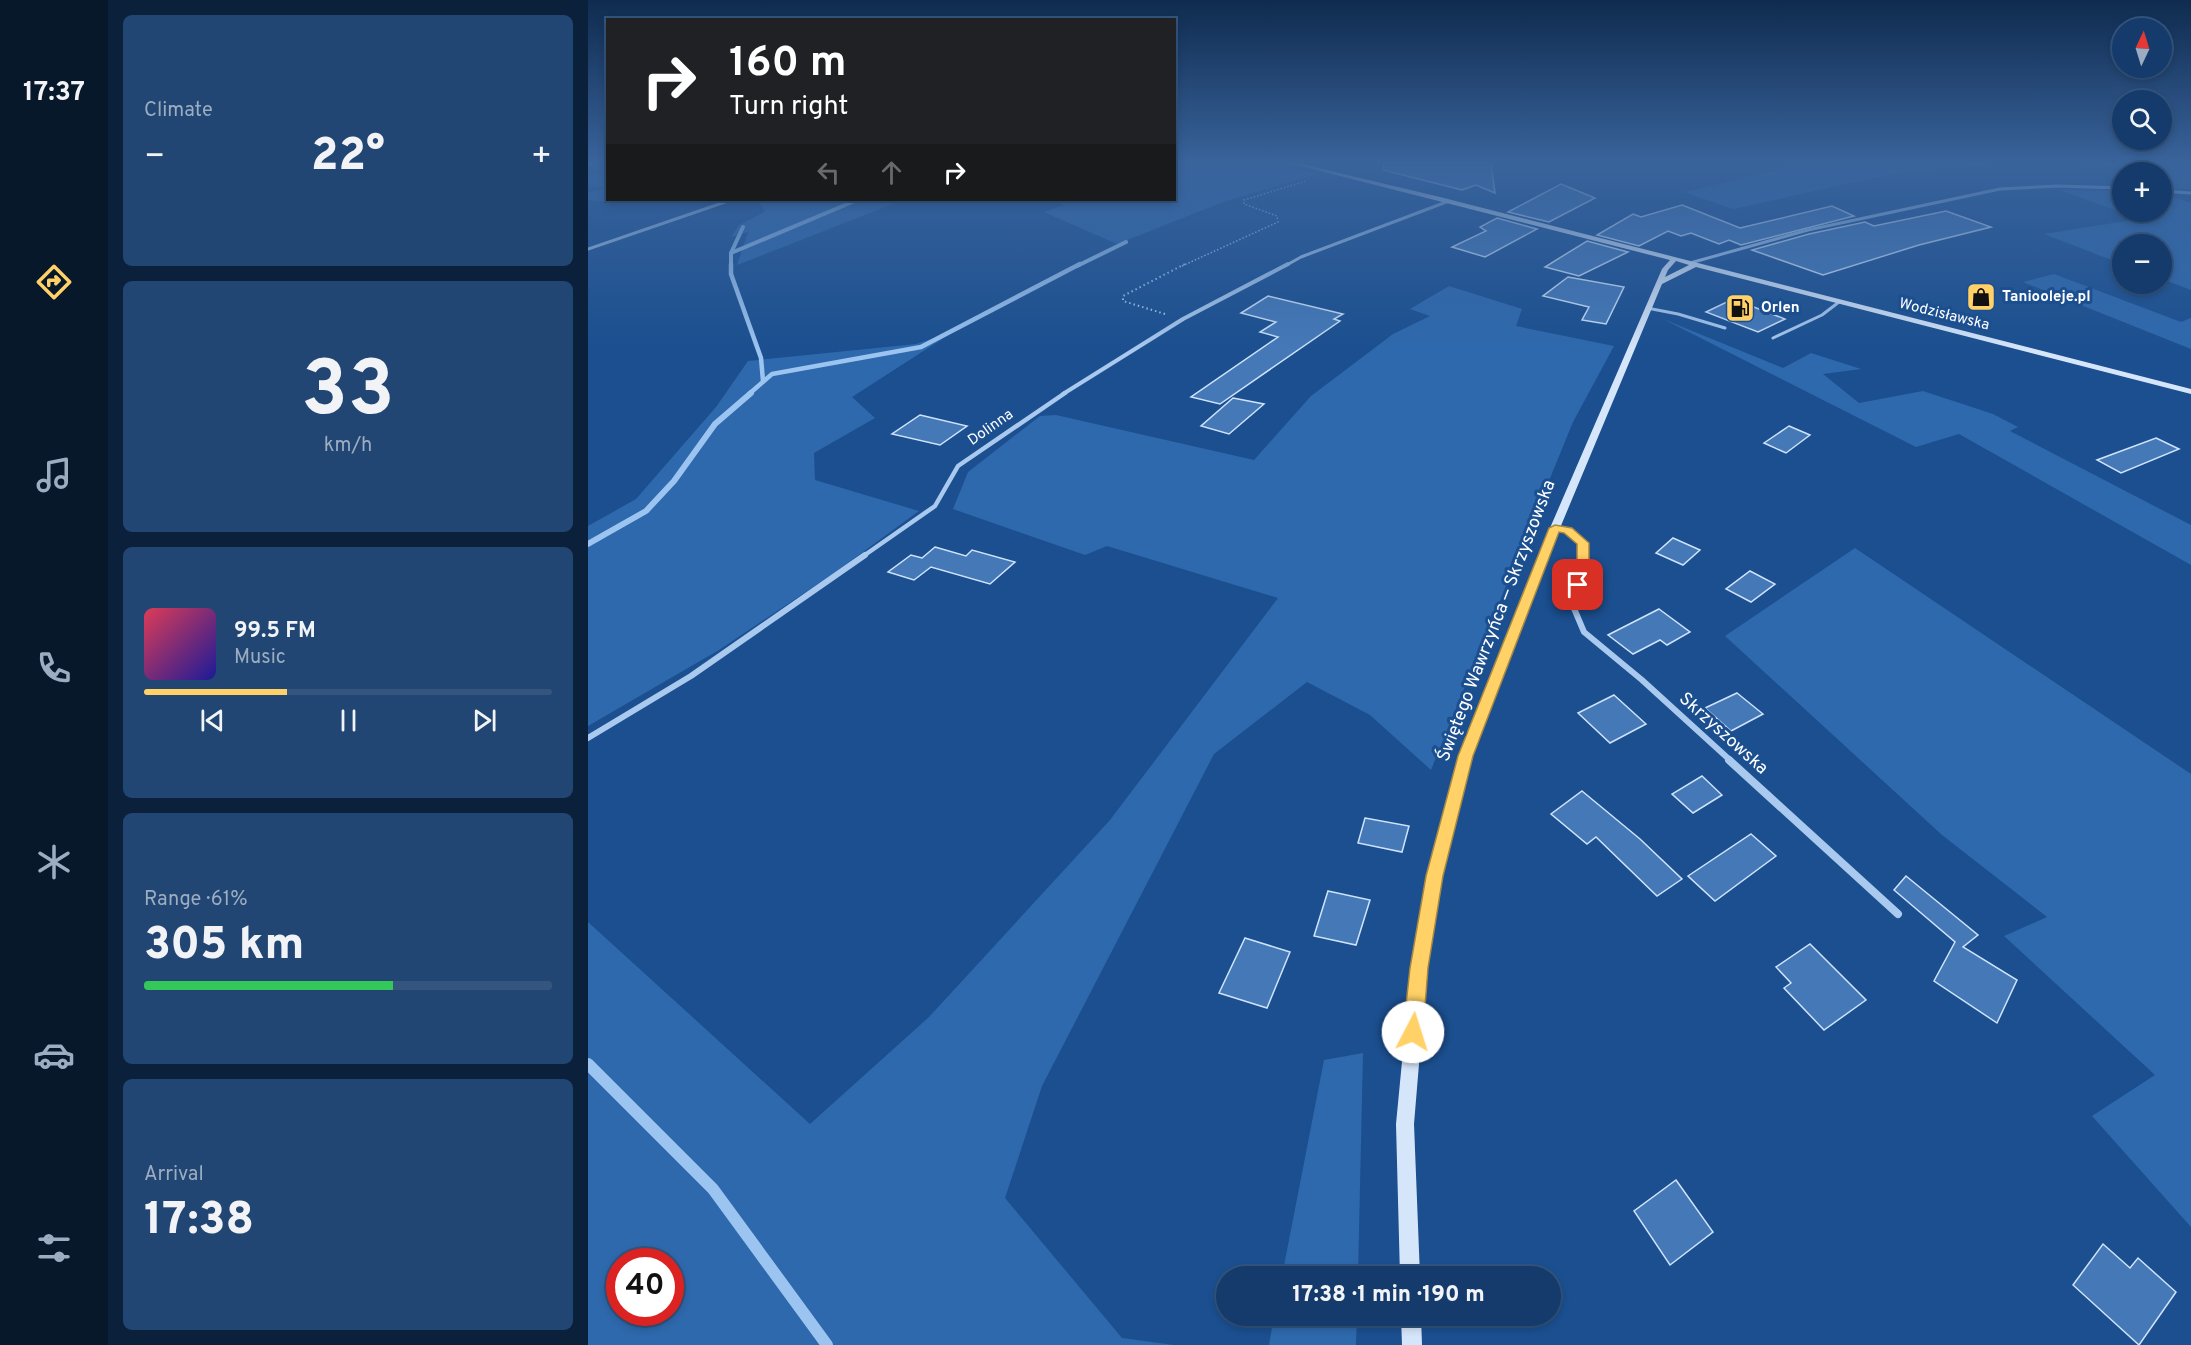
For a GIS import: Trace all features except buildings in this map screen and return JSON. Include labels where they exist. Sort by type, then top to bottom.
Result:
[{"type":"street","points":[[588,249],[656,226]]},
{"type":"street","name":"Dolinna","points":[[588,738],[691,676],[935,506],[958,466],[1002,434],[1183,320],[1301,257],[1384,226]]},
{"type":"street","name":"Wodzisławska","points":[[1546,226],[2191,392]]},
{"type":"street","points":[[1661,282],[1693,264],[1828,226]]},
{"type":"street","name":"Świętego Wawrzyńca — Skrzyszowska","points":[[1410,1266],[1405,1124],[1419,968],[1434,876],[1465,756],[1555,528],[1647,308],[1661,282],[1665,269],[1675,259]]},
{"type":"street","name":"Skrzyszowska","points":[[1555,528],[1568,530],[1583,543],[1583,558],[1573,606],[1584,632],[1642,680],[1898,914]]},
{"type":"street","points":[[1411,1326],[1412,1345]]},
{"type":"lane","points":[[1773,338],[1812,320],[1839,302]]},
{"type":"lane","points":[[1647,308],[1678,314],[1725,328]]},
{"type":"path","points":[[1183,320],[1123,301],[1123,296],[1197,258],[1270,226]]},
{"type":"shaded area","points":[[738,226],[837,226],[737,265],[748,232],[731,237]]},
{"type":"shaded area","points":[[1075,226],[1163,226],[1117,244]]},
{"type":"shaded area","points":[[2096,226],[2191,226],[2191,290],[2172,283],[2172,234],[2112,234],[2112,260],[2044,234]]},
{"type":"shaded area","points":[[2054,274],[2181,322],[2191,318],[2191,349],[2023,282]]},
{"type":"shaded area","points":[[1449,286],[1522,309],[1516,326],[1614,346],[1573,422],[1431,770],[1370,715],[1307,682],[1214,754],[1042,1086],[1005,1198],[1122,1338],[1174,1345],[588,1345],[588,922],[810,1124],[929,1017],[1110,820],[1278,598],[1107,546],[1085,555],[953,509],[968,472],[1040,416],[1056,415],[1254,460],[1311,396],[1393,334],[1430,316],[1410,309]]},
{"type":"shaded area","points":[[1663,319],[1783,368],[1811,353],[1861,369],[1823,374],[1859,403],[1923,391],[1993,414],[2018,427],[2010,431],[2191,525],[2191,565],[1959,434],[1916,447]]},
{"type":"shaded area","points":[[953,332],[852,397],[875,418],[814,453],[815,480],[919,511],[837,571],[719,650],[588,726],[588,526],[636,499],[716,407],[748,361],[916,344]]},
{"type":"shaded area","points":[[1855,548],[2191,774],[2191,1227],[2092,1116],[2155,1075],[2004,936],[2047,917],[1942,835],[1725,636]]},
{"type":"shaded area","points":[[1363,1053],[1358,1266],[1284,1266],[1324,1060]]},
{"type":"shaded area","points":[[1272,1326],[1357,1326],[1356,1345],[1269,1345]]},
{"type":"waterway","points":[[731,253],[796,226]]},
{"type":"waterway","points":[[731,253],[743,227]]},
{"type":"waterway","points":[[1077,266],[1126,242]]},
{"type":"waterway","points":[[731,253],[731,274],[761,358],[763,381]]},
{"type":"waterway","points":[[749,394],[772,374],[921,347],[1080,264]]},
{"type":"waterway","points":[[588,544],[646,511],[674,481],[715,424],[751,393]]},
{"type":"waterway","points":[[588,1064],[713,1189],[827,1345]]},
{"type":"place","name":"Taniooleje.pl","points":[[1981,297]]},
{"type":"place","name":"Orlen","points":[[1740,308]]},
{"type":"route","points":[[1413,1032],[1419,968],[1434,876],[1465,756],[1555,528],[1568,530],[1583,543],[1583,563],[1578,585]]}]
